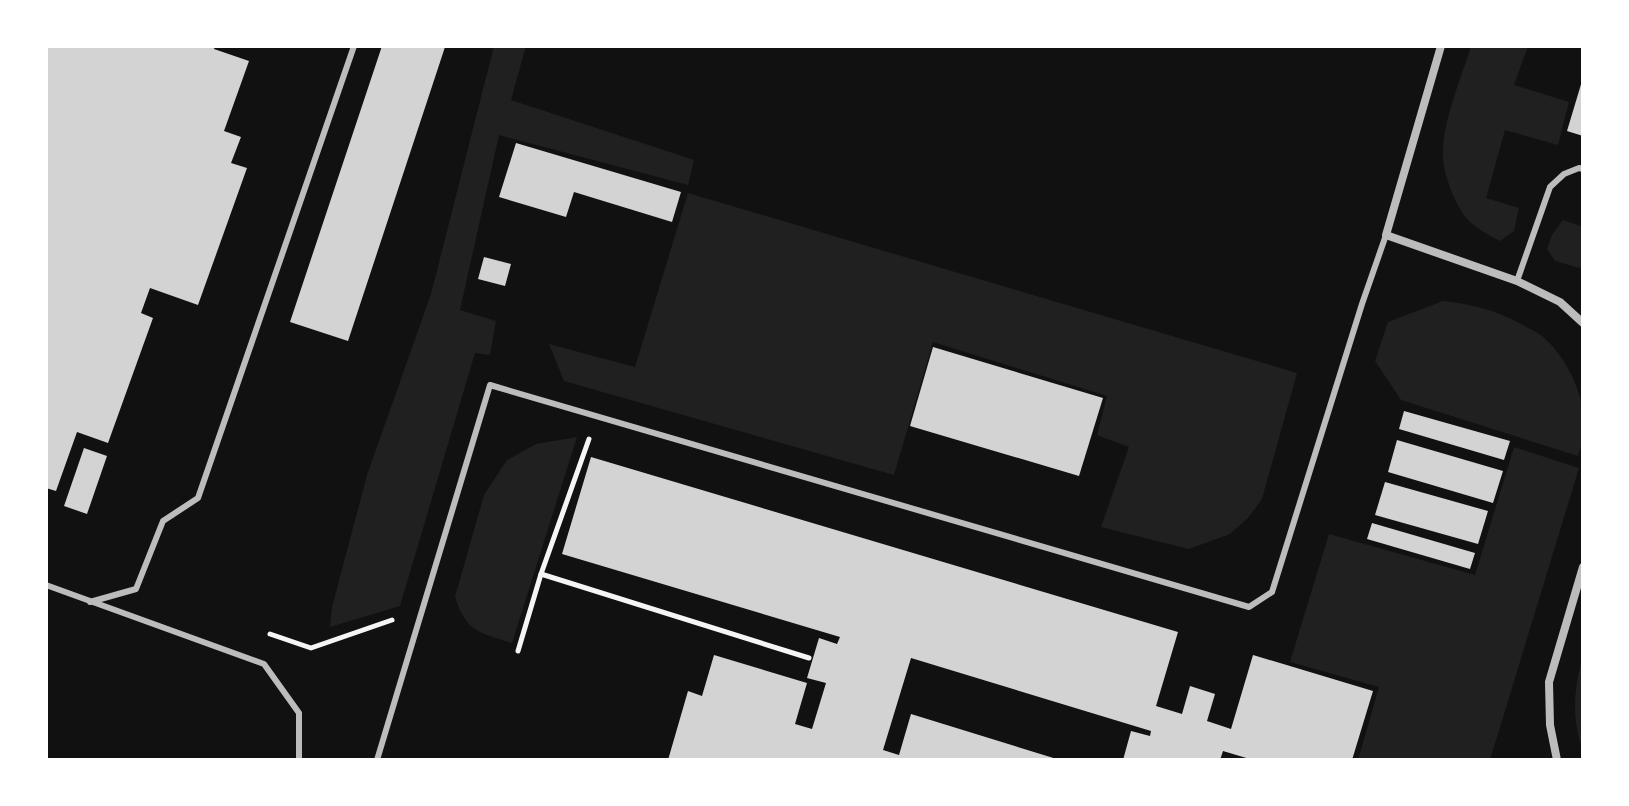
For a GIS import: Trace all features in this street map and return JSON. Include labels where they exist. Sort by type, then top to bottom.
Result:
[{"type":"street","points":[[1441,46],[1386,235],[1517,281],[1560,302],[1583,323]]},
{"type":"street","points":[[1557,760],[1550,725],[1549,682],[1583,567]]},
{"type":"lane","points":[[90,602],[136,589],[163,521],[198,498],[354,46]]},
{"type":"lane","points":[[1517,281],[1550,187],[1564,174],[1583,169]]},
{"type":"lane","points":[[377,760],[490,385],[1249,607],[1272,592],[1386,235]]},
{"type":"lane","points":[[46,585],[264,664],[299,713],[299,760]]},
{"type":"path","points":[[518,651],[541,574],[598,416]]},
{"type":"path","points":[[541,574],[809,658]]},
{"type":"path","points":[[268,634],[311,648],[422,609]]},
{"type":"shaded area","points":[[494,46],[526,46],[511,100],[694,160],[688,185],[499,135],[460,310],[496,321],[490,355],[475,353],[400,606],[330,627],[332,607],[367,475],[431,294]]},
{"type":"shaded area","points":[[1471,46],[1528,46],[1514,85],[1569,102],[1558,145],[1505,130],[1486,198],[1519,208],[1514,231],[1500,241],[1475,226],[1463,214],[1445,172],[1444,143],[1449,115]]},
{"type":"shaded area","points":[[688,193],[1297,373],[1262,499],[1248,518],[1230,534],[1189,549],[1101,527],[1129,447],[1097,435],[1107,396],[933,342],[894,475],[564,381],[549,344],[635,367]]},
{"type":"shaded area","points":[[1563,220],[1583,227],[1583,269],[1555,261],[1547,249]]},
{"type":"shaded area","points":[[1443,301],[1502,315],[1542,336],[1552,346],[1569,369],[1580,396],[1584,424],[1578,456],[1401,400],[1375,361],[1388,322]]},
{"type":"shaded area","points":[[577,437],[512,643],[483,633],[464,618],[455,597],[484,495],[507,460],[536,444]]},
{"type":"shaded area","points":[[1514,447],[1579,468],[1490,760],[1358,760],[1379,687],[1290,662],[1329,534],[1475,575]]},
{"type":"shaded area","points":[[1583,656],[1581,710],[1583,749],[1575,703]]},
{"type":"building","points":[[46,46],[215,46],[214,49],[249,61],[224,131],[241,137],[231,163],[247,168],[198,305],[150,288],[141,313],[153,318],[108,443],[77,432],[56,491],[46,488]]},
{"type":"building","points":[[382,46],[445,47],[348,341],[290,322]]},
{"type":"building","points":[[1583,81],[1583,136],[1567,131]]},
{"type":"building","points":[[516,143],[681,192],[672,222],[574,192],[566,217],[499,197]]},
{"type":"building","points":[[484,257],[511,264],[505,286],[478,279]]},
{"type":"building","points":[[933,347],[1103,398],[1079,476],[910,426]]},
{"type":"building","points":[[1404,411],[1510,441],[1504,460],[1399,429]]},
{"type":"building","points":[[1397,440],[1503,471],[1493,503],[1388,472]]},
{"type":"building","points":[[84,448],[107,456],[87,514],[64,506]]},
{"type":"building","points":[[591,457],[1178,632],[1156,706],[1182,714],[1190,686],[1215,694],[1207,721],[1231,729],[1253,655],[1373,691],[1352,760],[1253,760],[1223,751],[1220,760],[1123,760],[1131,731],[1150,736],[1151,731],[911,658],[883,750],[899,755],[911,714],[1060,760],[668,760],[688,691],[702,696],[714,655],[807,683],[795,724],[812,729],[826,683],[807,678],[819,638],[837,644],[840,637],[562,554]]},
{"type":"building","points":[[1385,482],[1488,511],[1478,544],[1375,515]]},
{"type":"building","points":[[1372,523],[1475,553],[1470,569],[1367,539]]}]
